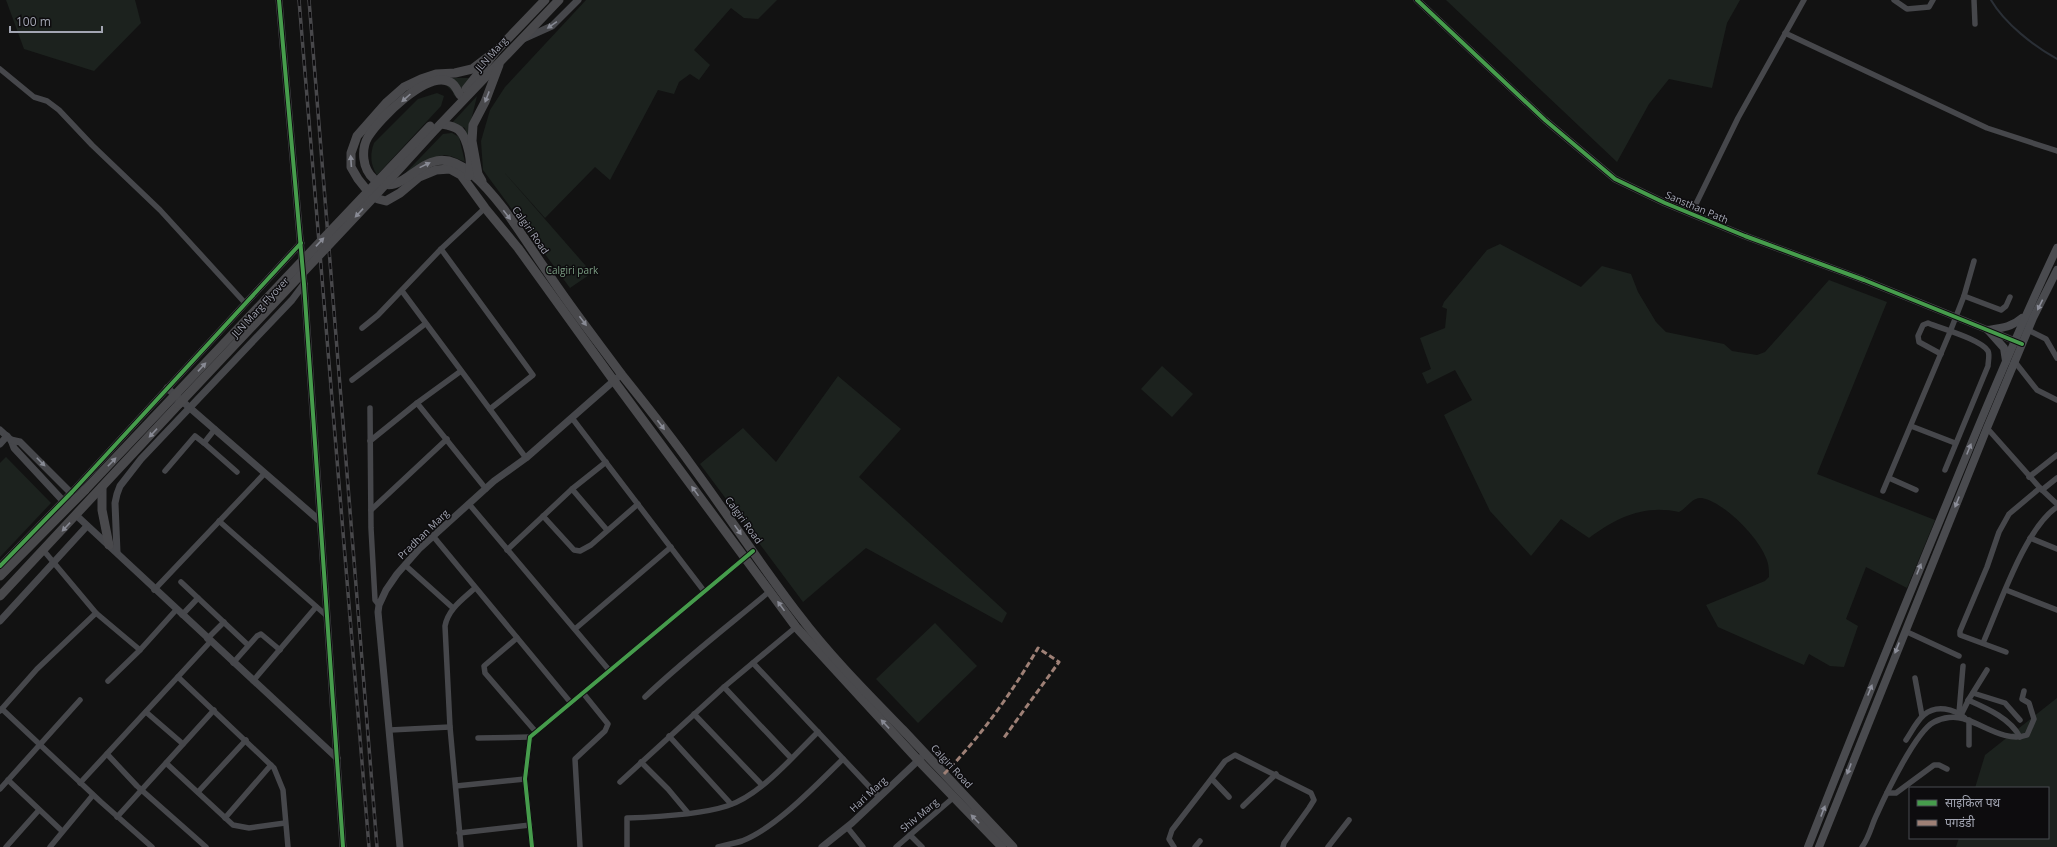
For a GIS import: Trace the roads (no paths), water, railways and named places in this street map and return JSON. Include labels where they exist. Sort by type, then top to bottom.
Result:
[{"type":"main road","name":"JLN Marg","points":[[497,50],[545,0]]},
{"type":"main road","name":"JLN Marg","points":[[441,124],[519,40],[559,0]]},
{"type":"main road","name":"JLN Marg Flyover","points":[[0,596],[44,551],[109,479],[374,198],[497,50]]},
{"type":"main road","name":"Calgiri Road","points":[[497,50],[472,69],[455,73],[436,74],[421,78],[404,87],[387,102],[357,136],[351,153],[351,167],[358,179],[370,194],[378,199],[386,201],[400,193],[419,177],[436,170],[450,169],[460,175],[518,248],[586,344],[796,626],[922,757],[1013,847]]},
{"type":"main road","points":[[484,184],[478,174],[472,141],[473,125],[485,102],[501,60]]},
{"type":"main road","points":[[460,95],[454,85],[447,81],[435,81],[416,88],[384,118],[368,136],[364,146],[365,168],[373,178],[389,185],[403,180],[424,164],[438,160],[446,160],[459,164],[484,184]]},
{"type":"main road","name":"JLN Marg Flyover","points":[[0,576],[74,495],[86,490],[431,129],[441,124]]},
{"type":"main road","points":[[441,124],[458,130],[463,135],[468,151],[470,173],[469,187]]},
{"type":"main road","name":"Calgiri Road","points":[[484,184],[622,374],[690,463],[800,617],[922,757],[954,797],[1002,847]]},
{"type":"main road","points":[[1819,847],[1905,630],[2015,362],[2018,342],[2026,315],[2057,248]]},
{"type":"main road","points":[[1808,847],[1866,701],[2006,361],[2018,342],[2028,330],[2057,270]]},
{"type":"main road","points":[[1988,330],[2014,325],[2026,315]]},
{"type":"main road","points":[[1988,330],[2001,343],[2006,361]]},
{"type":"main road","points":[[586,344],[595,337]]},
{"type":"main road","points":[[102,487],[102,510],[109,545]]},
{"type":"street","points":[[279,0],[301,243],[343,847]]},
{"type":"street","points":[[519,40],[552,26],[578,0]]},
{"type":"street","name":"Sansthan Path","points":[[1417,0],[1545,120],[1616,179],[1665,203],[1692,212],[1745,236],[1864,280],[2018,342]]},
{"type":"street","points":[[1692,212],[1738,118],[1804,0]]},
{"type":"street","points":[[1894,0],[1907,9],[1928,7],[1933,0]]},
{"type":"street","points":[[1974,0],[1975,24]]},
{"type":"street","points":[[1785,33],[1987,128],[2057,151]]},
{"type":"street","points":[[0,69],[34,96],[47,101],[59,110],[160,210],[245,303]]},
{"type":"street","points":[[362,328],[402,291],[441,249],[485,208]]},
{"type":"street","points":[[0,430],[9,438],[20,442],[74,495],[167,388],[301,243]]},
{"type":"street","points":[[441,249],[533,375],[490,410]]},
{"type":"street","points":[[1883,491],[1956,317],[1974,261]]},
{"type":"street","points":[[117,552],[115,503],[120,486],[141,459],[292,300],[304,284]]},
{"type":"street","points":[[402,291],[425,324],[526,458]]},
{"type":"street","points":[[1964,296],[2001,310],[2006,306],[2010,297]]},
{"type":"street","points":[[1941,354],[1919,342],[1918,336],[1923,325],[1928,323],[1978,344],[1987,350],[1989,355],[1988,366],[1944,470]]},
{"type":"street","points":[[352,380],[425,324]]},
{"type":"street","points":[[2028,330],[2046,339],[2057,358]]},
{"type":"street","points":[[2015,362],[2038,390],[2057,400]]},
{"type":"street","points":[[370,441],[461,370]]},
{"type":"street","name":"Pradhan Marg","points":[[379,605],[386,590],[405,565],[433,536],[486,489],[526,458],[622,374]]},
{"type":"street","points":[[167,388],[320,521]]},
{"type":"street","points":[[417,403],[447,438],[486,489]]},
{"type":"street","points":[[370,408],[371,510],[375,600],[379,605],[400,847]]},
{"type":"street","points":[[572,418],[704,591]]},
{"type":"street","points":[[1911,426],[1955,443]]},
{"type":"street","points":[[1983,643],[2030,538],[2049,512],[2057,506],[2029,477],[1987,428]]},
{"type":"street","points":[[204,443],[215,429]]},
{"type":"street","points":[[164,471],[195,436],[237,472]]},
{"type":"street","points":[[0,444],[9,438]]},
{"type":"street","points":[[0,566],[66,504],[14,448],[9,438]]},
{"type":"street","points":[[371,510],[447,438]]},
{"type":"street","points":[[2029,477],[2057,455]]},
{"type":"street","points":[[507,550],[572,489],[606,462]]},
{"type":"street","points":[[154,590],[265,473]]},
{"type":"street","points":[[1889,478],[1916,490]]},
{"type":"street","points":[[2006,652],[1960,635],[1962,624],[1987,567],[1999,532],[2010,514],[2057,478]]},
{"type":"street","points":[[572,489],[607,530]]},
{"type":"street","points":[[469,504],[609,670]]},
{"type":"street","points":[[544,516],[574,550],[580,551],[638,504]]},
{"type":"street","points":[[76,516],[117,552],[154,590],[337,758]]},
{"type":"street","points":[[219,521],[327,616]]},
{"type":"street","points":[[0,621],[87,526]]},
{"type":"street","points":[[433,536],[571,703]]},
{"type":"street","points":[[2030,538],[2057,549]]},
{"type":"street","points":[[575,630],[671,547]]},
{"type":"street","points":[[44,551],[55,562],[96,613],[140,650]]},
{"type":"street","points":[[478,738],[530,737],[753,551]]},
{"type":"street","points":[[405,565],[453,608]]},
{"type":"street","points":[[181,582],[248,645]]},
{"type":"street","points":[[461,847],[450,727],[445,642],[446,618],[453,608],[475,588]]},
{"type":"street","points":[[2006,590],[2057,610]]},
{"type":"street","points":[[645,697],[706,642],[770,591]]},
{"type":"street","points":[[108,681],[179,613],[198,598]]},
{"type":"street","points":[[253,681],[316,607]]},
{"type":"street","points":[[96,613],[37,670],[1,710],[117,817],[152,847]]},
{"type":"street","points":[[80,783],[178,677],[224,622]]},
{"type":"street","points":[[620,782],[724,687],[796,626]]},
{"type":"street","points":[[1905,630],[1959,656]]},
{"type":"street","points":[[233,663],[248,645],[261,634],[280,650]]},
{"type":"street","points":[[517,638],[484,666],[485,673],[536,732]]},
{"type":"street","points":[[754,663],[878,797]]},
{"type":"street","points":[[1960,714],[1963,666]]},
{"type":"street","points":[[1960,714],[1987,670]]},
{"type":"street","points":[[178,677],[271,765],[283,790],[288,847]]},
{"type":"street","points":[[1915,678],[1922,716]]},
{"type":"street","points":[[724,687],[791,758]]},
{"type":"street","points":[[1862,847],[1870,836],[1876,816],[1894,779],[1926,728],[1935,721],[1958,717],[1995,732],[2020,737],[2027,735],[2034,721],[2028,703],[2022,699],[2024,691]]},
{"type":"street","points":[[580,847],[575,759],[605,731],[608,724],[583,693]]},
{"type":"street","points":[[1973,693],[2005,703],[2020,720]]},
{"type":"street","points":[[0,789],[41,746],[50,733],[80,700]]},
{"type":"street","points":[[1968,700],[1992,712],[2009,724],[2020,737]]},
{"type":"street","points":[[1906,740],[1922,716],[1932,709],[1938,708],[1960,714],[1968,720]]},
{"type":"street","points":[[117,817],[214,710]]},
{"type":"street","points":[[146,712],[183,744]]},
{"type":"street","points":[[694,714],[762,785]]},
{"type":"street","points":[[1968,720],[1969,745]]},
{"type":"street","points":[[390,730],[450,727]]},
{"type":"street","points":[[628,847],[627,818],[707,811],[731,804],[755,791],[818,732]]},
{"type":"street","points":[[669,736],[731,804]]},
{"type":"street","points":[[530,737],[525,779],[532,847]]},
{"type":"street","points":[[198,792],[246,740]]},
{"type":"street","points":[[107,754],[142,790],[206,847]]},
{"type":"street","points":[[1174,847],[1168,839],[1172,830],[1225,761],[1235,755],[1276,774],[1310,793],[1314,800],[1284,843],[1283,847]]},
{"type":"street","name":"Hari Marg","points":[[822,847],[847,827],[922,757]]},
{"type":"street","points":[[718,847],[743,840],[760,831],[814,787],[843,759]]},
{"type":"street","points":[[641,762],[668,789],[688,813]]},
{"type":"street","points":[[166,763],[234,825],[249,828],[285,823]]},
{"type":"street","points":[[225,818],[271,765]]},
{"type":"street","points":[[1888,793],[1896,794],[1934,765],[1939,765],[1946,769]]},
{"type":"street","points":[[1243,806],[1276,774]]},
{"type":"street","points":[[456,786],[525,779]]},
{"type":"street","points":[[1212,779],[1229,797]]},
{"type":"street","points":[[8,780],[62,832]]},
{"type":"street","points":[[50,847],[93,795]]},
{"type":"street","name":"Shiv Marg","points":[[896,847],[954,797]]},
{"type":"street","points":[[6,847],[39,810]]},
{"type":"street","points":[[1328,847],[1349,820]]},
{"type":"street","points":[[459,833],[530,825]]},
{"type":"street","points":[[847,827],[864,847]]},
{"type":"street","points":[[910,835],[922,847]]},
{"type":"street","points":[[1195,847],[1200,841]]},
{"type":"waterway","points":[[1991,0],[2012,26],[2039,48],[2057,59]]},
{"type":"railway","points":[[299,0],[369,847]]},
{"type":"railway","points":[[309,0],[377,847]]},
{"type":"park label","name":"Calgiri park","points":[[572,270]]}]
